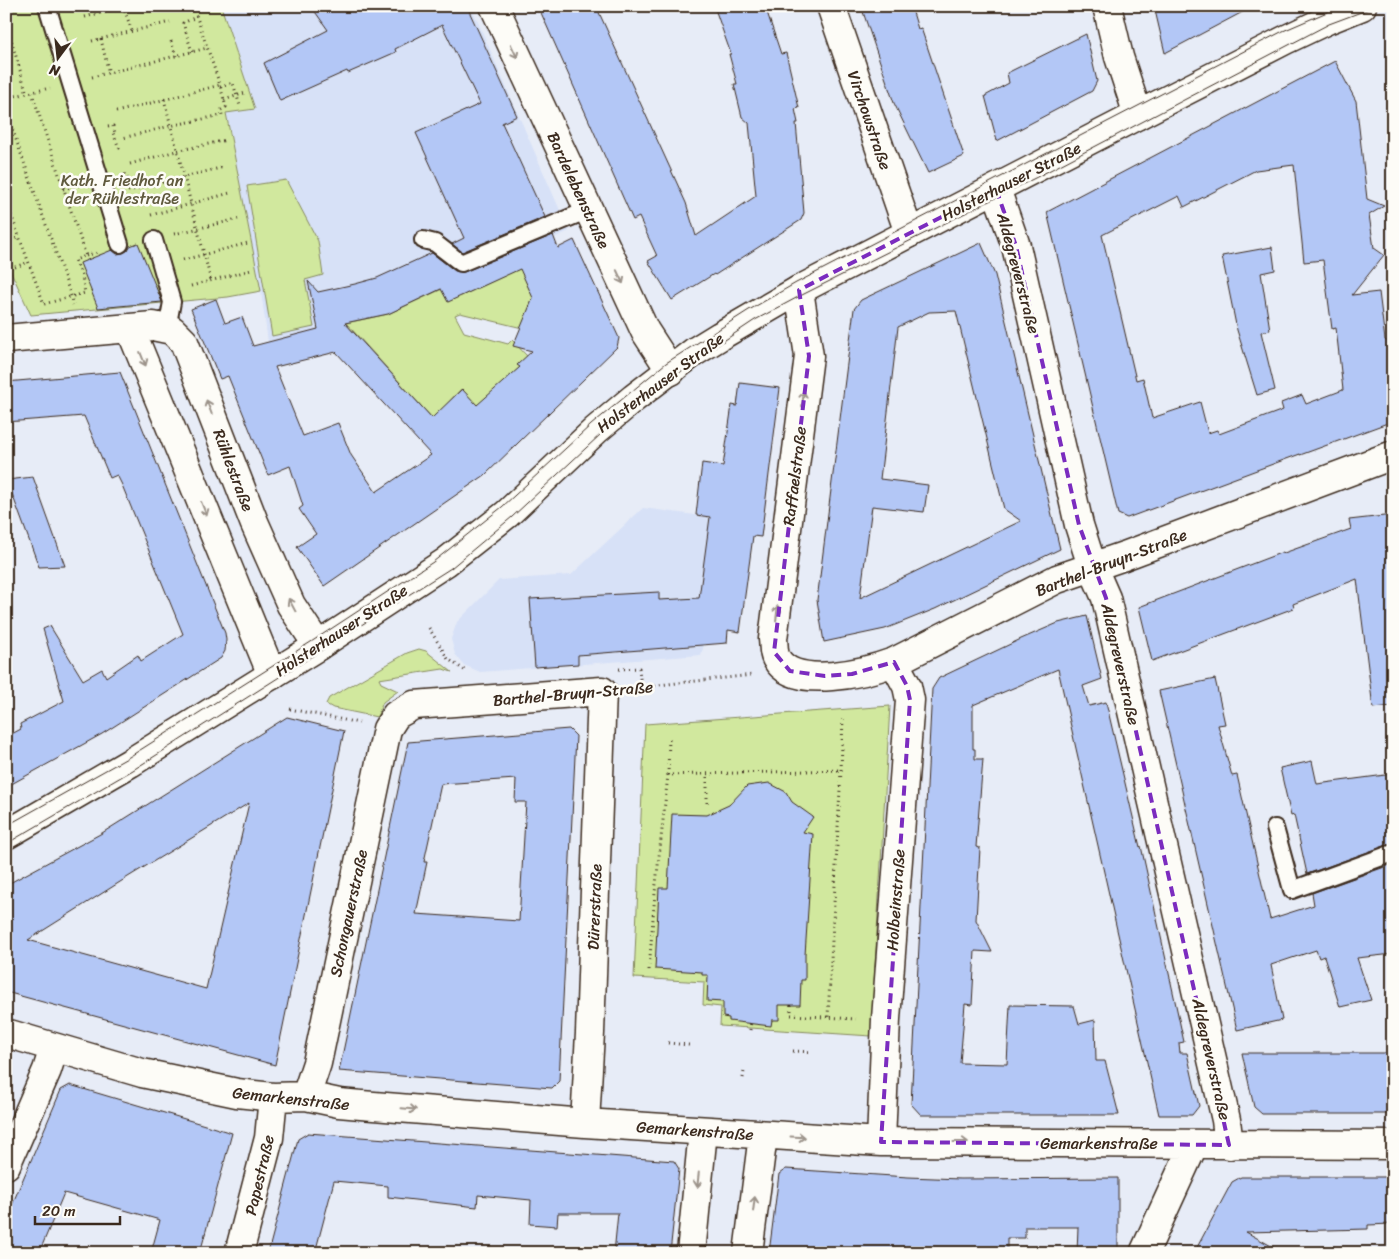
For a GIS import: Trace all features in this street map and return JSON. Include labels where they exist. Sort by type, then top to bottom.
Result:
[{"type":"street","name":"Bardelebenstraße","points":[[494,6],[646,331],[671,370]]},
{"type":"street","name":"Virchowstraße","points":[[831,6],[909,233]]},
{"type":"street","points":[[1107,6],[1119,57],[1138,115]]},
{"type":"street","name":"Holsterhauser Straße","points":[[6,835],[130,763],[272,675],[446,562],[506,514],[596,430],[634,398],[694,352],[720,336],[799,290],[1138,115],[1295,35],[1362,6]]},
{"type":"street","name":"Aldegreverstraße","points":[[996,189],[1016,246],[1079,525],[1092,566],[1106,598],[1224,1111],[1230,1145]]},
{"type":"street","name":"Raffaelstraße","points":[[767,668],[774,652],[773,639],[809,356],[799,290]]},
{"type":"street","points":[[6,339],[153,326],[167,329]]},
{"type":"street","points":[[130,328],[272,675]]},
{"type":"street","name":"Rühlestraße","points":[[167,329],[172,330],[184,342],[254,522],[291,606],[318,646]]},
{"type":"street","name":"Barthel-Bruyn-Straße","points":[[767,668],[826,676],[852,674],[894,662],[1057,579],[1124,556],[1393,455]]},
{"type":"street","name":"Holbeinstraße","points":[[881,1142],[886,1019],[910,700],[907,686],[894,662]]},
{"type":"street","name":"Barthel-Bruyn-Straße","points":[[387,729],[396,715],[414,705],[602,691]]},
{"type":"street","name":"Dürerstraße","points":[[585,1123],[602,691]]},
{"type":"street","name":"Schongauerstraße","points":[[306,1096],[317,1063],[387,729]]},
{"type":"street","name":"Gemarkenstraße","points":[[6,1033],[142,1073],[237,1093],[273,1097],[306,1096],[339,1103],[585,1123],[881,1142],[1393,1145]]},
{"type":"street","points":[[6,1166],[47,1070],[54,1048]]},
{"type":"street","name":"Papestraße","points":[[240,1253],[269,1138],[273,1097]]},
{"type":"street","points":[[691,1253],[703,1131]]},
{"type":"street","points":[[748,1253],[763,1135]]},
{"type":"street","points":[[1144,1253],[1194,1144]]},
{"type":"lane","points":[[47,6],[120,244]]},
{"type":"lane","points":[[423,240],[435,244],[462,263],[588,210]]},
{"type":"lane","points":[[154,240],[172,302],[167,329]]},
{"type":"lane","points":[[1276,828],[1292,890],[1393,853]]},
{"type":"path","points":[[85,17],[124,6],[132,31]]},
{"type":"path","points":[[123,138],[222,115],[221,110],[226,107],[193,6]]},
{"type":"path","points":[[192,52],[183,23],[196,17]]},
{"type":"path","points":[[6,22],[27,94]]},
{"type":"path","points":[[92,41],[170,22]]},
{"type":"path","points":[[101,39],[109,74]]},
{"type":"path","points":[[171,41],[176,56]]},
{"type":"path","points":[[70,82],[109,74],[207,48]]},
{"type":"path","points":[[116,112],[233,82],[240,106]]},
{"type":"path","points":[[6,98],[32,93],[86,256]]},
{"type":"path","points":[[224,100],[245,93]]},
{"type":"path","points":[[164,99],[196,229],[211,281]]},
{"type":"path","points":[[6,111],[71,296],[74,311]]},
{"type":"path","points":[[130,164],[176,151],[227,140]]},
{"type":"path","points":[[106,196],[224,167]]},
{"type":"path","points":[[151,214],[230,193]]},
{"type":"path","points":[[6,201],[44,304],[84,293],[82,276],[76,260],[102,250]]},
{"type":"path","points":[[6,214],[11,212]]},
{"type":"path","points":[[196,229],[238,219]]},
{"type":"path","points":[[6,242],[20,237]]},
{"type":"path","points":[[178,261],[248,244]]},
{"type":"path","points":[[15,267],[29,262]]},
{"type":"path","points":[[186,287],[251,270]]},
{"type":"path","name":"Barthel-Bruyn-Straße","points":[[602,691],[767,668]]},
{"type":"path","points":[[290,708],[387,729]]},
{"type":"path","points":[[828,1016],[843,719]]},
{"type":"path","points":[[649,970],[668,775],[669,736]]},
{"type":"path","points":[[668,775],[841,770]]},
{"type":"path","points":[[706,803],[707,773]]},
{"type":"path","points":[[792,1005],[791,1015],[856,1018],[856,1027]]},
{"type":"path","points":[[750,1030],[751,1021]]},
{"type":"path","points":[[668,1043],[689,1045]]},
{"type":"path","points":[[793,1051],[812,1052]]},
{"type":"path","points":[[743,1078],[744,1071]]},
{"type":"highlighted area","points":[[996,189],[1016,246],[1079,525],[1106,598],[1229,1145],[881,1142],[910,700],[907,686],[894,662],[852,674],[825,676],[790,671],[774,652],[809,356],[799,290]]},
{"type":"shaded area","points":[[221,6],[471,6],[569,231],[388,314],[268,342],[261,291],[226,112],[255,109]]},
{"type":"shaded area","points":[[643,508],[710,517],[704,645],[701,655],[480,672],[464,665],[455,654],[451,639],[457,622],[499,580],[571,575]]},
{"type":"green space","name":"Kath. Friedhof an der Rühlestraße","points":[[6,6],[221,6],[255,109],[226,113],[261,291],[228,297],[31,315],[6,261]]},
{"type":"green space","points":[[286,180],[318,241],[323,275],[305,280],[314,327],[272,336],[247,186]]},
{"type":"green space","points":[[520,268],[541,295],[532,299],[531,303],[539,332],[460,313],[455,315],[464,332],[508,344],[512,340],[527,356],[518,365],[520,367],[479,407],[461,389],[433,419],[346,323],[388,314],[455,283],[461,296]]},
{"type":"green space","points":[[419,649],[426,651],[452,672],[443,669],[379,679],[381,683],[398,691],[383,702],[377,717],[333,708],[326,704],[329,698],[407,653]]},
{"type":"green space","points":[[890,706],[871,1036],[720,1026],[721,1007],[703,1005],[704,982],[634,978],[645,724]]},
{"type":"building","points":[[311,6],[478,6],[469,11],[517,116],[502,123],[545,217],[462,252],[452,244],[464,238],[416,133],[480,104],[442,25],[395,49],[396,52],[348,73],[347,71],[280,101],[264,63],[328,30]]},
{"type":"building","points":[[538,6],[596,6],[686,203],[696,236],[756,196],[749,123],[742,117],[734,84],[737,84],[729,54],[731,54],[714,6],[765,6],[781,54],[786,53],[799,108],[795,109],[798,123],[796,123],[804,213],[801,220],[672,300],[648,261],[657,256],[639,217],[633,220]]},
{"type":"building","points":[[861,6],[911,6],[918,29],[921,28],[964,156],[928,173],[894,103]]},
{"type":"building","points":[[1154,6],[1254,6],[1165,53]]},
{"type":"building","points":[[1086,34],[1097,81],[1092,91],[997,141],[985,96],[1009,83],[1007,73]]},
{"type":"building","points":[[1335,61],[1356,101],[1367,199],[1384,206],[1369,215],[1374,248],[1384,255],[1352,295],[1379,292],[1385,340],[1390,343],[1393,361],[1393,421],[1127,518],[1118,514],[1047,212]],"holes":[[[1294,165],[1304,262],[1323,260],[1332,329],[1336,328],[1343,390],[1306,404],[1302,395],[1281,403],[1283,410],[1219,434],[1217,430],[1208,433],[1200,402],[1152,418],[1143,378],[1136,380],[1102,235],[1179,196],[1184,207],[1256,170]]]},
{"type":"building","points":[[553,235],[558,248],[574,240],[619,338],[617,347],[485,475],[324,586],[297,547],[316,534],[299,509],[303,506],[290,466],[268,475],[228,376],[220,379],[191,309],[216,299],[225,323],[242,317],[253,346],[318,329],[308,281],[318,292],[355,284],[377,278],[432,253],[455,271],[464,272]],"holes":[[[520,269],[533,298],[513,346],[532,351],[517,365],[520,367],[477,405],[462,389],[432,418],[345,323],[388,314],[441,289],[448,302]],[[336,352],[431,455],[376,492],[351,455],[338,423],[303,436],[275,367]]]},
{"type":"building","points":[[138,243],[162,302],[98,308],[80,263],[112,250],[117,254],[123,253],[130,246]]},
{"type":"building","points":[[981,243],[995,275],[1060,549],[935,609],[885,629],[824,642],[817,600],[854,309],[861,300]],"holes":[[[956,311],[1004,509],[1021,521],[860,598],[872,506],[924,512],[928,485],[880,479],[898,327],[929,312]]]},
{"type":"building","points":[[1272,247],[1275,270],[1261,273],[1270,330],[1261,332],[1275,390],[1257,395],[1237,330],[1222,256]]},
{"type":"building","points":[[120,372],[225,633],[225,651],[221,658],[102,734],[6,787],[6,737],[21,729],[20,724],[64,701],[43,629],[50,626],[83,680],[102,669],[106,677],[138,655],[141,661],[183,634],[122,485],[117,475],[110,478],[84,416],[6,422],[6,382]]},
{"type":"building","points":[[740,383],[780,388],[761,537],[753,536],[740,632],[728,630],[727,643],[578,655],[578,664],[535,667],[530,599],[659,592],[659,600],[699,598],[710,517],[696,515],[702,463],[723,466],[732,405],[737,406]]},
{"type":"building","points":[[33,477],[65,566],[39,567],[7,480]]},
{"type":"building","points":[[1393,515],[1393,706],[1373,708],[1357,579],[1293,604],[1294,608],[1152,661],[1139,607],[1283,552],[1351,529],[1349,520]]},
{"type":"building","points":[[1087,616],[1102,679],[1083,686],[1089,706],[1106,702],[1141,846],[1184,1042],[1179,1043],[1180,1053],[1187,1053],[1199,1106],[1192,1115],[1159,1115],[1058,669],[973,705],[973,749],[975,749],[975,759],[983,759],[976,847],[980,848],[976,920],[992,952],[975,951],[972,1005],[965,1004],[960,1063],[1007,1064],[1010,1005],[1074,1006],[1079,1024],[1095,1020],[1096,1061],[1105,1061],[1119,1115],[921,1115],[911,1104],[932,689],[939,678],[1021,639],[1058,623]]},
{"type":"building","points":[[1215,679],[1225,724],[1218,725],[1232,776],[1237,775],[1270,919],[1314,905],[1312,893],[1393,864],[1393,954],[1357,958],[1371,1000],[1340,1007],[1324,956],[1319,958],[1316,950],[1271,965],[1282,1020],[1237,1030],[1159,691]]},
{"type":"building","points":[[287,717],[344,731],[275,1065],[6,992],[6,885],[102,833]],"holes":[[[249,803],[206,989],[28,940]]]},
{"type":"building","points":[[569,729],[576,736],[559,1081],[552,1088],[339,1071],[408,742]],"holes":[[[516,779],[515,802],[526,802],[519,921],[416,914],[427,862],[424,862],[441,784]]]},
{"type":"building","points":[[1312,761],[1317,784],[1393,774],[1393,843],[1307,874],[1294,815],[1291,816],[1280,768]]},
{"type":"building","points":[[769,783],[786,792],[792,802],[813,817],[803,832],[813,834],[805,980],[801,980],[800,1005],[779,1005],[779,1020],[772,1020],[771,1026],[729,1021],[729,1018],[723,1017],[723,1002],[707,1001],[708,975],[702,975],[702,972],[655,969],[659,888],[668,888],[672,814],[707,815],[729,805],[747,786]]},
{"type":"building","points":[[1242,1053],[1393,1053],[1393,1114],[1262,1114],[1254,1107]]},
{"type":"building","points":[[70,1085],[232,1133],[200,1253],[151,1253],[160,1220],[64,1193],[39,1253],[6,1253],[6,1219],[61,1090]]},
{"type":"building","points":[[308,1133],[674,1161],[679,1169],[670,1253],[614,1253],[618,1213],[558,1213],[557,1226],[530,1224],[531,1200],[478,1195],[477,1207],[388,1197],[388,1186],[334,1181],[315,1253],[268,1253],[298,1139]]},
{"type":"building","points":[[786,1169],[960,1179],[1118,1178],[1118,1253],[1077,1253],[1078,1227],[1025,1227],[1025,1238],[1007,1238],[1007,1253],[769,1253],[779,1174]]},
{"type":"building","points":[[1241,1177],[1393,1177],[1393,1219],[1391,1224],[1368,1225],[1368,1229],[1246,1232],[1284,1253],[1194,1253],[1232,1182]]},
{"type":"tram line","points":[[6,826],[129,757],[433,562],[502,507],[591,425],[666,363],[749,310],[796,283],[1283,31],[1341,6]]},
{"type":"tram line","points":[[6,844],[133,770],[451,568],[512,517],[601,434],[707,352],[755,320],[1035,178],[1329,24],[1377,6]]}]
